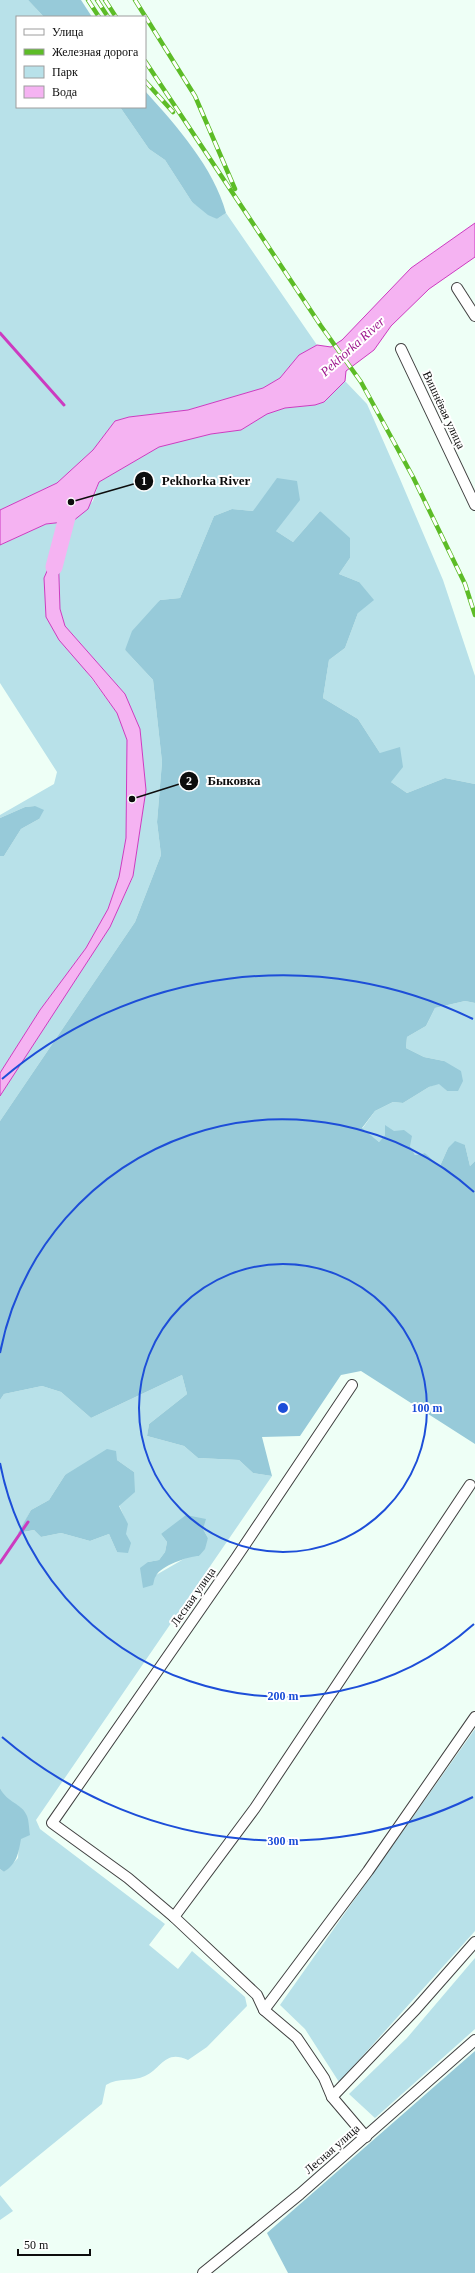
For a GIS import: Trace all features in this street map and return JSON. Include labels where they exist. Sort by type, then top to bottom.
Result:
[{"type":"street","points":[[457,288],[475,316]]},
{"type":"street","name":"Вишнёвая улица","points":[[401,348],[475,505]]},
{"type":"street","name":"Лесная улица","points":[[174,1917],[128,1878],[52,1823],[236,1558],[352,1385]]},
{"type":"street","points":[[366,2137],[332,2097],[324,2078],[296,2038],[264,2010],[258,1995],[174,1917],[255,1808],[470,1485]]},
{"type":"street","points":[[264,2010],[368,1871],[475,1717]]},
{"type":"street","points":[[332,2097],[416,2009],[475,1942]]},
{"type":"street","name":"Лесная улица","points":[[203,2273],[366,2137],[475,2040]]},
{"type":"green space","points":[[0,0],[28,0],[43,16],[16,16],[16,108],[121,108],[149,149],[165,160],[192,202],[217,219],[226,213],[317,345],[299,355],[280,378],[263,388],[188,410],[129,417],[115,421],[93,450],[57,483],[0,510]]},
{"type":"green space","points":[[345,381],[367,404],[443,580],[475,676],[475,784],[445,778],[407,793],[391,782],[380,753],[358,719],[323,698],[329,660],[345,648],[358,613],[359,582],[339,574],[350,558],[320,511],[293,542],[276,531],[253,511],[232,509],[214,516],[180,598],[160,600],[125,650],[153,680],[162,762],[157,822],[161,855],[135,922],[0,1121],[0,1096],[110,927],[133,877],[146,790],[140,729],[125,694],[65,626],[60,609],[58,547],[44,578],[46,617],[117,713],[127,740],[126,838],[119,877],[108,909],[86,948],[40,1010],[0,1073],[0,856],[4,856],[21,829],[39,819],[35,806],[25,807],[0,818],[0,815],[54,784],[57,772],[0,683],[0,545],[46,524],[73,521],[93,501],[99,482],[159,447],[211,434],[241,430],[266,414],[285,408],[315,405],[324,402]]},
{"type":"green space","points":[[465,1001],[475,1003],[475,1161],[470,1166],[465,1145],[448,1148],[440,1166],[425,1153],[415,1155],[410,1146],[385,1135],[379,1142],[362,1129],[375,1111],[393,1102],[403,1103],[429,1087],[439,1083],[447,1091],[444,1061],[424,1057],[406,1048],[407,1037],[426,1026],[435,1008]]},
{"type":"green space","points":[[182,1375],[187,1394],[149,1424],[147,1436],[184,1446],[198,1458],[239,1460],[253,1473],[272,1476],[36,1820],[40,1829],[165,1924],[149,1945],[178,1969],[192,1951],[245,1997],[247,2006],[207,2047],[188,2060],[180,2057],[169,2058],[145,2076],[136,2079],[116,2081],[106,2085],[102,2104],[0,2187],[0,1869],[4,1872],[18,1858],[21,1808],[4,1797],[0,1788],[0,1400],[4,1394],[42,1386],[61,1392],[91,1418]],"holes":[[[117,1460],[134,1472],[119,1505],[125,1519],[126,1529],[124,1538],[117,1552],[109,1534],[90,1541],[61,1533],[41,1537],[34,1530],[19,1533],[31,1510],[49,1500],[65,1475]],[[203,1529],[208,1538],[199,1556],[189,1556],[156,1575],[148,1562],[159,1560],[165,1552],[167,1542],[161,1534]]]},
{"type":"green space","points":[[475,1729],[475,1931],[339,2082],[305,2029],[280,2005]]},
{"type":"green space","points":[[475,1958],[475,2029],[375,2118],[349,2094],[407,2038]]},
{"type":"green space","points":[[0,2195],[13,2211],[0,2220]]},
{"type":"shaded area","points":[[28,0],[81,0],[91,16],[43,16]]},
{"type":"shaded area","points":[[146,92],[193,148],[213,180],[226,213],[217,219],[208,215],[192,202],[165,160],[149,149],[121,108],[146,108]]},
{"type":"shaded area","points":[[277,478],[297,481],[300,500],[276,531],[293,542],[320,511],[350,538],[350,558],[339,574],[359,582],[374,600],[358,613],[345,648],[329,660],[323,698],[358,719],[380,753],[400,747],[403,767],[391,782],[407,793],[445,778],[475,784],[475,1003],[465,1001],[435,1008],[426,1026],[407,1037],[406,1048],[424,1057],[444,1061],[461,1071],[463,1081],[458,1091],[447,1091],[439,1084],[429,1087],[403,1103],[393,1102],[375,1111],[362,1128],[379,1142],[385,1135],[385,1125],[394,1131],[404,1130],[412,1136],[410,1146],[415,1155],[425,1153],[440,1166],[448,1148],[455,1141],[465,1145],[470,1166],[475,1161],[475,1444],[361,1371],[341,1375],[300,1436],[262,1437],[272,1476],[253,1473],[239,1460],[198,1458],[184,1446],[147,1436],[149,1424],[187,1394],[182,1375],[91,1418],[61,1392],[42,1386],[4,1394],[0,1400],[0,1121],[135,922],[161,855],[157,822],[162,762],[153,680],[125,650],[132,631],[160,600],[180,598],[214,516],[232,509],[253,511]]},
{"type":"shaded area","points":[[35,806],[44,810],[39,819],[21,829],[4,856],[0,856],[0,818],[25,807]]},
{"type":"shaded area","points":[[107,1449],[116,1451],[117,1460],[134,1472],[135,1492],[119,1506],[128,1524],[126,1534],[131,1543],[128,1553],[117,1552],[109,1534],[90,1541],[61,1533],[41,1537],[34,1530],[18,1533],[31,1510],[49,1500],[65,1475]]},
{"type":"shaded area","points":[[186,1515],[206,1519],[203,1529],[208,1538],[205,1549],[199,1556],[194,1556],[169,1565],[155,1577],[153,1585],[143,1588],[140,1568],[148,1562],[159,1560],[165,1552],[167,1542],[161,1534]]},
{"type":"shaded area","points":[[0,1788],[6,1797],[22,1808],[25,1812],[28,1820],[30,1835],[21,1839],[19,1850],[14,1862],[4,1872],[0,1869]]},
{"type":"shaded area","points":[[475,2051],[475,2273],[288,2273],[267,2233]]},
{"type":"water","points":[[475,223],[475,257],[429,289],[391,326],[374,350],[346,371],[345,381],[324,402],[315,405],[285,408],[267,414],[241,430],[211,434],[159,447],[99,482],[88,509],[73,521],[46,524],[0,545],[0,510],[57,483],[93,450],[115,421],[129,417],[188,410],[263,388],[280,378],[299,355],[317,345],[331,347],[342,340],[411,268]]},
{"type":"water","points":[[58,546],[60,609],[65,626],[125,694],[140,729],[146,790],[133,876],[110,927],[0,1096],[0,1073],[40,1010],[86,948],[108,909],[119,877],[126,838],[127,740],[117,713],[92,678],[59,640],[46,617],[44,578]]},
{"type":"waterway","points":[[0,333],[64,405]]},
{"type":"waterway","points":[[54,567],[71,502]]},
{"type":"waterway","points":[[0,1563],[28,1522]]},
{"type":"railway","points":[[88,0],[98,16]]},
{"type":"railway","points":[[97,0],[107,16]]},
{"type":"railway","points":[[105,0],[115,16]]},
{"type":"railway","points":[[135,0],[145,16]]},
{"type":"railway","points":[[146,18],[195,96],[235,189]]},
{"type":"railway","points":[[146,63],[321,326],[361,382],[413,477],[465,584],[475,615]]},
{"type":"railway","points":[[146,82],[173,112]]},
{"type":"place","name":"Pekhorka River","points":[[71,502]]},
{"type":"place","name":"Быковка","points":[[132,799]]}]
